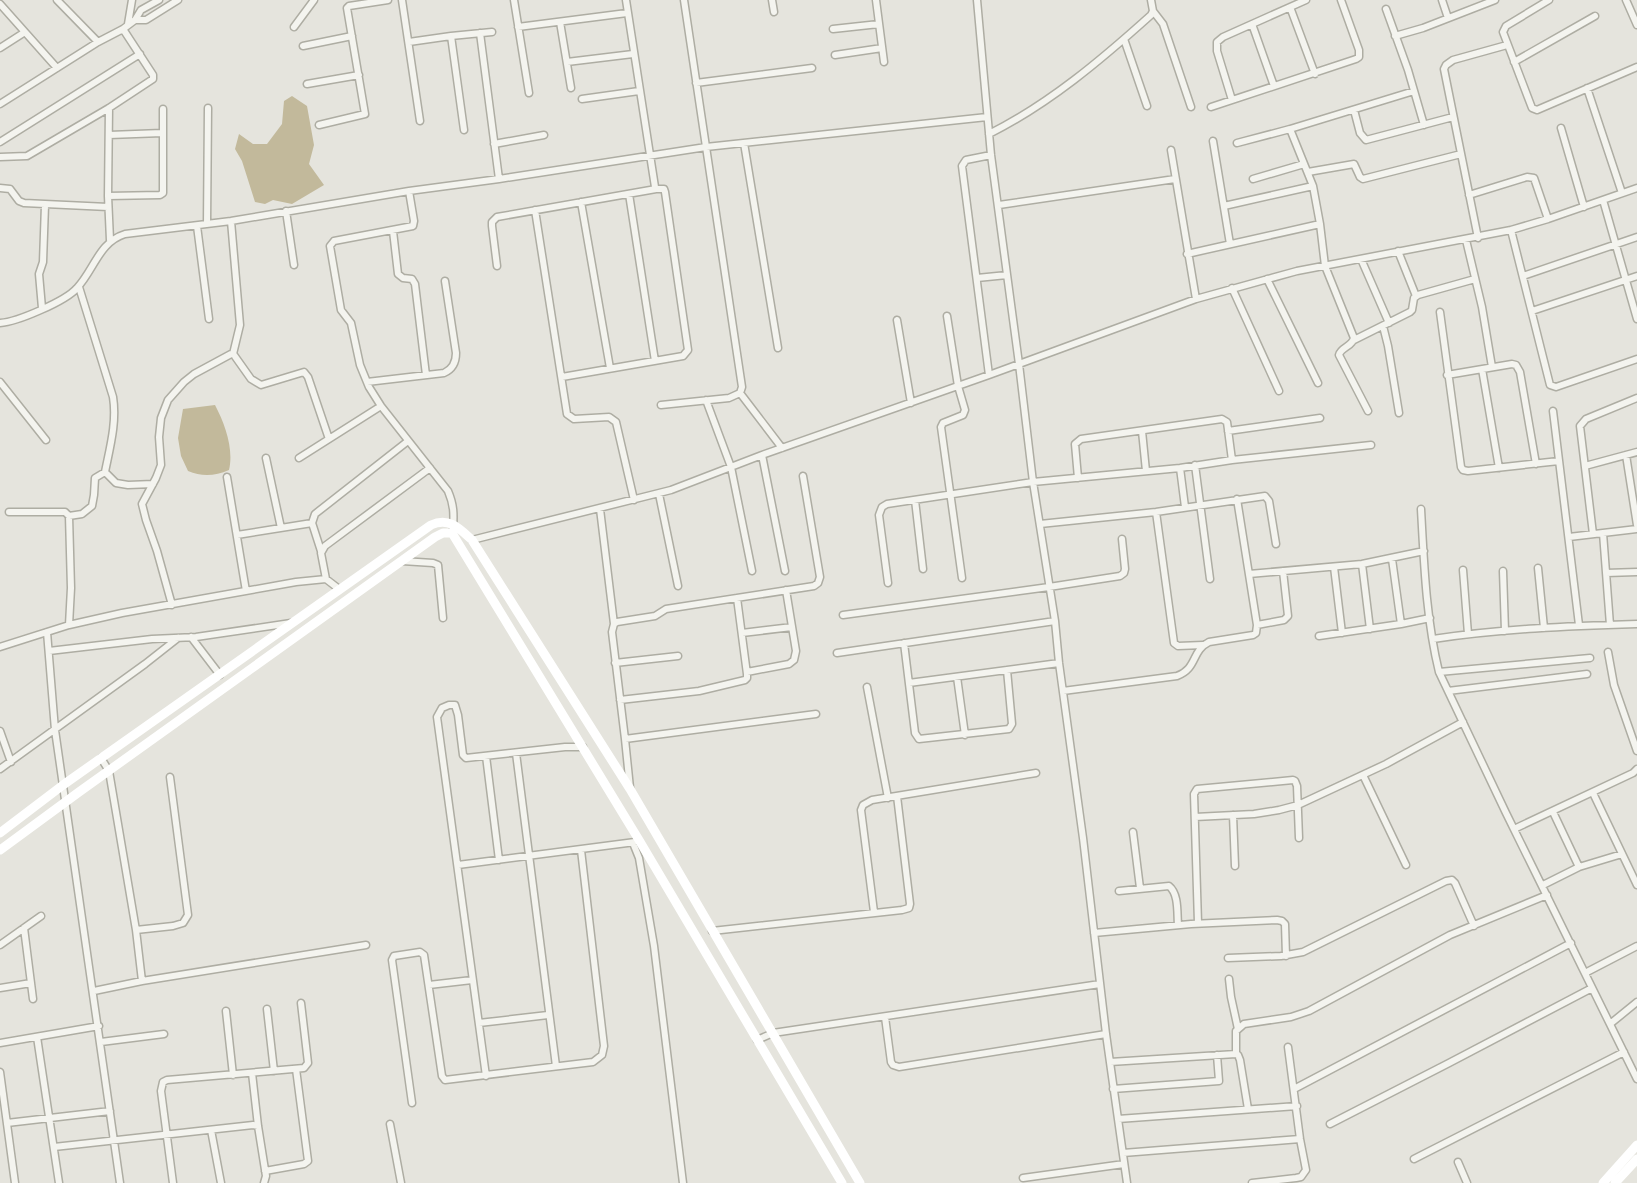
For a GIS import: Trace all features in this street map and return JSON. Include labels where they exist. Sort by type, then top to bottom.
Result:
[{"type":"main road","points":[[0,834],[63,785],[431,525],[442,522],[457,525],[472,540],[630,789],[860,1183]]},
{"type":"main road","points":[[0,850],[435,537],[444,533],[452,534],[583,747],[628,822],[636,842],[758,1040],[842,1183]]},
{"type":"main road","points":[[281,632],[288,642]]},
{"type":"main road","points":[[628,822],[643,812]]},
{"type":"main road","points":[[1604,1183],[1637,1145]]},
{"type":"main road","points":[[1615,1183],[1637,1160]]},
{"type":"street","points":[[57,0],[98,42]]},
{"type":"street","points":[[0,157],[27,156],[109,108],[153,79],[153,75],[126,26],[132,0]]},
{"type":"street","points":[[0,104],[126,26],[135,20],[141,10],[159,0]]},
{"type":"street","points":[[135,20],[146,20],[178,0]]},
{"type":"street","points":[[294,28],[314,0]]},
{"type":"street","points":[[320,125],[365,114],[347,7],[388,0]]},
{"type":"street","points":[[402,0],[420,121]]},
{"type":"street","points":[[514,0],[529,93]]},
{"type":"street","points":[[626,0],[656,189]]},
{"type":"street","points":[[661,405],[729,398],[740,393],[742,387],[684,0]]},
{"type":"street","points":[[772,0],[774,12]]},
{"type":"street","points":[[876,0],[884,62]]},
{"type":"street","points":[[976,0],[991,155],[999,205],[1033,482],[1054,621],[1113,1089],[1127,1183]]},
{"type":"street","points":[[1151,0],[1153,11],[1163,24],[1191,107]]},
{"type":"street","points":[[1232,100],[1217,51],[1217,42],[1223,37],[1306,0]]},
{"type":"street","points":[[1212,107],[1315,74],[1359,57],[1359,50],[1341,0]]},
{"type":"street","points":[[1442,0],[1448,18]]},
{"type":"street","points":[[1395,36],[1448,18],[1478,4],[1495,0]]},
{"type":"street","points":[[1549,0],[1506,26],[1503,32],[1530,105],[1534,110],[1637,67]]},
{"type":"street","points":[[1626,0],[1637,25]]},
{"type":"street","points":[[0,4],[57,68]]},
{"type":"street","points":[[1290,7],[1315,74]]},
{"type":"street","points":[[1386,9],[1424,125]]},
{"type":"street","points":[[989,134],[1017,118],[1088,69],[1151,15],[1153,11]]},
{"type":"street","points":[[518,27],[627,13]]},
{"type":"street","points":[[1514,62],[1595,16]]},
{"type":"street","points":[[560,22],[571,88]]},
{"type":"street","points":[[833,29],[879,24]]},
{"type":"street","points":[[1252,24],[1274,86]]},
{"type":"street","points":[[0,48],[25,32]]},
{"type":"street","points":[[409,42],[492,32]]},
{"type":"street","points":[[480,33],[498,179]]},
{"type":"street","points":[[303,46],[352,36]]},
{"type":"street","points":[[450,36],[464,130]]},
{"type":"street","points":[[1124,39],[1148,106]]},
{"type":"street","points":[[1478,238],[1445,76],[1446,65],[1453,60],[1508,45]]},
{"type":"street","points":[[835,55],[882,48]]},
{"type":"street","points":[[0,142],[140,54]]},
{"type":"street","points":[[567,62],[634,54]]},
{"type":"street","points":[[696,83],[812,68]]},
{"type":"street","points":[[307,84],[359,76]]},
{"type":"street","points":[[1587,88],[1622,193]]},
{"type":"street","points":[[582,99],[639,90]]},
{"type":"street","points":[[1237,143],[1290,130],[1414,91]]},
{"type":"street","points":[[109,108],[108,207],[110,240]]},
{"type":"street","points":[[207,224],[208,108]]},
{"type":"street","points":[[108,196],[163,194],[162,109]]},
{"type":"street","points":[[1354,110],[1360,133],[1366,140],[1453,116]]},
{"type":"street","points":[[0,323],[12,321],[68,297],[79,287],[110,240],[125,234],[231,222],[409,191],[706,147],[987,117]]},
{"type":"street","points":[[1561,128],[1584,207]]},
{"type":"street","points":[[1290,130],[1313,186],[1325,266],[1354,340]]},
{"type":"street","points":[[109,135],[162,133]]},
{"type":"street","points":[[494,144],[544,135]]},
{"type":"street","points":[[1213,142],[1230,244]]},
{"type":"street","points":[[744,143],[778,348]]},
{"type":"street","points":[[1171,150],[1196,299]]},
{"type":"street","points":[[1308,172],[1354,164],[1360,177],[1363,179],[1461,154]]},
{"type":"street","points":[[989,375],[978,278],[962,166],[966,160],[991,155]]},
{"type":"street","points":[[1253,179],[1304,164]]},
{"type":"street","points":[[1469,195],[1527,177],[1534,178],[1548,219]]},
{"type":"street","points":[[999,205],[1176,179]]},
{"type":"street","points":[[1224,206],[1313,186]]},
{"type":"street","points":[[0,188],[10,189],[21,202],[45,205],[108,207]]},
{"type":"street","points":[[472,540],[659,494],[762,455],[989,375],[1196,299],[1232,288],[1325,266],[1398,251],[1478,238],[1511,230],[1637,188]]},
{"type":"street","points":[[497,266],[492,226],[494,219],[656,189],[663,189],[665,192],[688,345],[686,354],[562,377]]},
{"type":"street","points":[[409,191],[414,224],[411,227],[334,241],[330,246],[341,310],[350,323],[360,365],[367,382],[381,406],[430,468],[450,497],[454,513],[452,534]]},
{"type":"street","points":[[628,194],[655,361]]},
{"type":"street","points":[[1603,200],[1637,319]]},
{"type":"street","points":[[581,202],[610,368]]},
{"type":"street","points":[[42,308],[39,274],[43,262],[45,205]]},
{"type":"street","points":[[536,210],[562,377],[565,410],[570,418],[574,419],[609,416],[616,422],[634,500]]},
{"type":"street","points":[[286,211],[294,265]]},
{"type":"street","points":[[231,222],[240,325],[232,354]]},
{"type":"street","points":[[1187,254],[1320,224]]},
{"type":"street","points":[[197,226],[209,319]]},
{"type":"street","points":[[1511,230],[1549,382],[1552,387],[1637,358]]},
{"type":"street","points":[[393,231],[398,274],[403,278],[412,279],[415,284],[426,375]]},
{"type":"street","points":[[1523,276],[1637,237]]},
{"type":"street","points":[[1466,240],[1482,307],[1492,368]]},
{"type":"street","points":[[1368,411],[1339,355],[1341,350],[1354,340],[1412,310],[1416,296],[1398,251]]},
{"type":"street","points":[[1361,259],[1386,325],[1399,413]]},
{"type":"street","points":[[978,278],[1007,275]]},
{"type":"street","points":[[1532,311],[1637,276]]},
{"type":"street","points":[[1267,279],[1318,383]]},
{"type":"street","points":[[1416,296],[1475,279]]},
{"type":"street","points":[[367,382],[448,371],[455,364],[456,358],[445,281]]},
{"type":"street","points":[[69,516],[82,514],[92,506],[95,478],[105,472],[114,426],[115,408],[79,287]]},
{"type":"street","points":[[1232,288],[1279,391]]},
{"type":"street","points":[[1440,312],[1447,375],[1463,470],[1559,461]]},
{"type":"street","points":[[947,316],[958,386],[965,413],[943,423],[941,427],[962,578]]},
{"type":"street","points":[[897,320],[911,403]]},
{"type":"street","points":[[172,605],[142,504],[161,465],[159,437],[161,418],[168,400],[184,382],[228,354],[232,354]]},
{"type":"street","points":[[232,354],[251,379],[261,385],[302,372],[307,374],[329,439]]},
{"type":"street","points":[[1447,375],[1512,364],[1516,365],[1519,369],[1536,464]]},
{"type":"street","points":[[1482,369],[1499,468]]},
{"type":"street","points":[[0,382],[46,440]]},
{"type":"street","points":[[740,393],[782,448]]},
{"type":"street","points":[[1593,534],[1580,430],[1582,422],[1595,414],[1637,398]]},
{"type":"street","points":[[706,400],[731,467],[752,571]]},
{"type":"street","points":[[299,458],[381,406]]},
{"type":"street","points":[[1553,411],[1579,625]]},
{"type":"street","points":[[1228,431],[1320,418]]},
{"type":"street","points":[[1078,478],[1075,448],[1077,441],[1081,439],[1142,432],[1222,419],[1227,422],[1232,460]]},
{"type":"street","points":[[1142,432],[1146,471]]},
{"type":"street","points":[[339,589],[326,579],[321,551],[312,523],[315,514],[408,440]]},
{"type":"street","points":[[888,583],[878,515],[879,511],[887,504],[1033,482],[1180,468],[1232,460],[1371,445]]},
{"type":"street","points":[[1585,466],[1637,452]]},
{"type":"street","points":[[762,455],[785,571]]},
{"type":"street","points":[[1626,455],[1637,525]]},
{"type":"street","points":[[266,458],[281,528]]},
{"type":"street","points":[[1195,465],[1210,579]]},
{"type":"street","points":[[321,551],[325,546],[430,468]]},
{"type":"street","points":[[1180,468],[1186,507]]},
{"type":"street","points":[[105,472],[116,483],[128,485],[152,484]]},
{"type":"street","points":[[614,624],[655,616],[666,609],[814,586],[820,580],[803,476]]},
{"type":"street","points":[[227,477],[246,591]]},
{"type":"street","points":[[659,494],[678,586]]},
{"type":"street","points":[[1040,524],[1156,512],[1265,496],[1269,500],[1276,544]]},
{"type":"street","points":[[1156,512],[1174,643],[1178,646],[1202,645],[1208,642],[1253,635],[1256,632],[1257,625],[1237,499]]},
{"type":"street","points":[[915,500],[923,569]]},
{"type":"street","points":[[600,509],[614,624],[612,632],[615,663],[630,789]]},
{"type":"street","points":[[1421,509],[1430,618],[1439,672],[1637,1079]]},
{"type":"street","points":[[9,512],[65,512],[69,516],[71,588],[69,625]]},
{"type":"street","points":[[237,536],[312,523]]},
{"type":"street","points":[[1569,537],[1637,530]]},
{"type":"street","points":[[1603,533],[1610,625]]},
{"type":"street","points":[[843,615],[1120,576],[1124,573],[1125,564],[1122,539]]},
{"type":"street","points":[[1249,574],[1362,564],[1424,552]]},
{"type":"street","points":[[1392,559],[1402,624]]},
{"type":"street","points":[[402,561],[438,565],[443,618]]},
{"type":"street","points":[[1362,564],[1370,629]]},
{"type":"street","points":[[1334,567],[1342,633]]},
{"type":"street","points":[[1538,568],[1544,628]]},
{"type":"street","points":[[1463,570],[1468,634]]},
{"type":"street","points":[[1257,625],[1284,620],[1288,616],[1283,571]]},
{"type":"street","points":[[1503,571],[1505,631]]},
{"type":"street","points":[[1606,573],[1637,572]]},
{"type":"street","points":[[0,647],[69,625],[122,613],[296,582],[326,579]]},
{"type":"street","points":[[747,672],[789,664],[794,660],[796,655],[786,590]]},
{"type":"street","points":[[620,700],[721,687],[747,678],[737,598]]},
{"type":"street","points":[[1319,636],[1430,618]]},
{"type":"street","points":[[837,653],[1054,621]]},
{"type":"street","points":[[49,651],[191,637],[294,622]]},
{"type":"street","points":[[1433,639],[1468,634],[1579,625],[1637,624]]},
{"type":"street","points":[[742,633],[792,627]]},
{"type":"street","points":[[47,632],[55,730],[94,991],[120,1183]]},
{"type":"street","points":[[191,637],[220,675]]},
{"type":"street","points":[[0,770],[178,638]]},
{"type":"street","points":[[904,643],[915,733],[919,739],[1005,731],[1011,727],[1007,670]]},
{"type":"street","points":[[1062,691],[1177,676],[1189,669],[1202,645]]},
{"type":"street","points":[[1608,652],[1614,685],[1637,751]]},
{"type":"street","points":[[615,663],[678,656]]},
{"type":"street","points":[[1439,672],[1590,658]]},
{"type":"street","points":[[909,683],[1059,663]]},
{"type":"street","points":[[1448,691],[1587,674]]},
{"type":"street","points":[[957,677],[965,735]]},
{"type":"street","points":[[866,687],[888,798]]},
{"type":"street","points":[[486,1076],[437,717],[442,708],[452,704],[457,710],[464,757],[565,747],[583,747]]},
{"type":"street","points":[[625,739],[816,714]]},
{"type":"street","points":[[1195,817],[1279,810],[1298,805],[1363,775],[1463,722]]},
{"type":"street","points":[[0,732],[11,762]]},
{"type":"street","points":[[516,753],[556,1066]]},
{"type":"street","points":[[486,756],[499,860]]},
{"type":"street","points":[[101,758],[109,771],[136,930],[142,981]]},
{"type":"street","points":[[1514,829],[1593,793],[1633,773],[1637,769]]},
{"type":"street","points":[[874,912],[861,810],[866,802],[1036,773]]},
{"type":"street","points":[[1363,775],[1406,866]]},
{"type":"street","points":[[136,930],[173,926],[183,923],[188,915],[170,777]]},
{"type":"street","points":[[1198,923],[1194,794],[1197,789],[1293,780],[1296,783],[1300,838]]},
{"type":"street","points":[[1593,793],[1637,885]]},
{"type":"street","points":[[712,930],[909,908],[897,796]]},
{"type":"street","points":[[1553,812],[1579,867]]},
{"type":"street","points":[[1233,815],[1234,866]]},
{"type":"street","points":[[1133,832],[1140,888]]},
{"type":"street","points":[[458,865],[636,842],[654,946],[683,1183]]},
{"type":"street","points":[[412,1103],[392,959],[394,956],[423,953],[425,957],[443,1078],[448,1081],[593,1062],[604,1051],[581,850]]},
{"type":"street","points":[[1543,886],[1579,867],[1622,854]]},
{"type":"street","points":[[1228,958],[1286,956],[1303,952],[1446,881],[1452,880],[1474,926]]},
{"type":"street","points":[[1119,890],[1170,886],[1173,888],[1178,925]]},
{"type":"street","points":[[1248,1109],[1240,1060],[1236,1054],[1235,1036],[1238,1029],[1244,1024],[1291,1017],[1309,1011],[1434,944],[1547,895]]},
{"type":"street","points":[[0,945],[41,916]]},
{"type":"street","points":[[1094,933],[1198,923],[1282,921],[1285,928],[1286,956]]},
{"type":"street","points":[[24,928],[33,1000]]},
{"type":"street","points":[[1294,1089],[1570,943]]},
{"type":"street","points":[[94,991],[142,981],[366,945]]},
{"type":"street","points":[[1585,973],[1637,946]]},
{"type":"street","points":[[1229,979],[1238,1029]]},
{"type":"street","points":[[429,985],[472,980]]},
{"type":"street","points":[[0,988],[31,983]]},
{"type":"street","points":[[758,1040],[773,1033],[1100,984]]},
{"type":"street","points":[[1330,1124],[1592,988]]},
{"type":"street","points":[[173,1183],[161,1091],[163,1082],[167,1080],[304,1068],[308,1063],[301,1003]]},
{"type":"street","points":[[1610,1024],[1637,1003]]},
{"type":"street","points":[[267,1009],[274,1071]]},
{"type":"street","points":[[226,1011],[233,1075]]},
{"type":"street","points":[[478,1023],[548,1015]]},
{"type":"street","points":[[885,1017],[891,1062],[899,1067],[1106,1034]]},
{"type":"street","points":[[0,1043],[98,1026]]},
{"type":"street","points":[[101,1042],[164,1034]]},
{"type":"street","points":[[36,1037],[59,1183]]},
{"type":"street","points":[[1252,1183],[1296,1178],[1305,1174],[1306,1170],[1288,1047]]},
{"type":"street","points":[[1414,1159],[1624,1052]]},
{"type":"street","points":[[1110,1062],[1236,1054]]},
{"type":"street","points":[[1113,1089],[1219,1081],[1217,1055]]},
{"type":"street","points":[[265,1171],[304,1164],[308,1161],[296,1070]]},
{"type":"street","points":[[0,1072],[15,1183]]},
{"type":"street","points":[[252,1073],[265,1171],[264,1183]]},
{"type":"street","points":[[1118,1119],[1296,1106]]},
{"type":"street","points":[[7,1123],[110,1111]]},
{"type":"street","points":[[390,1124],[400,1183]]},
{"type":"street","points":[[54,1147],[253,1125],[258,1126]]},
{"type":"street","points":[[211,1130],[221,1183]]},
{"type":"street","points":[[1123,1153],[1300,1139]]},
{"type":"street","points":[[1458,1162],[1467,1183]]},
{"type":"street","points":[[1023,1178],[1124,1164]]},
{"type":"shaded area","points":[[292,96],[307,106],[314,145],[309,164],[324,185],[292,204],[273,200],[265,204],[255,202],[242,161],[235,149],[239,134],[253,144],[267,144],[282,124],[284,101]]},
{"type":"shaded area","points":[[215,405],[228,437],[229,470],[219,474],[208,475],[193,473],[188,471],[181,456],[178,438],[183,409]]}]
